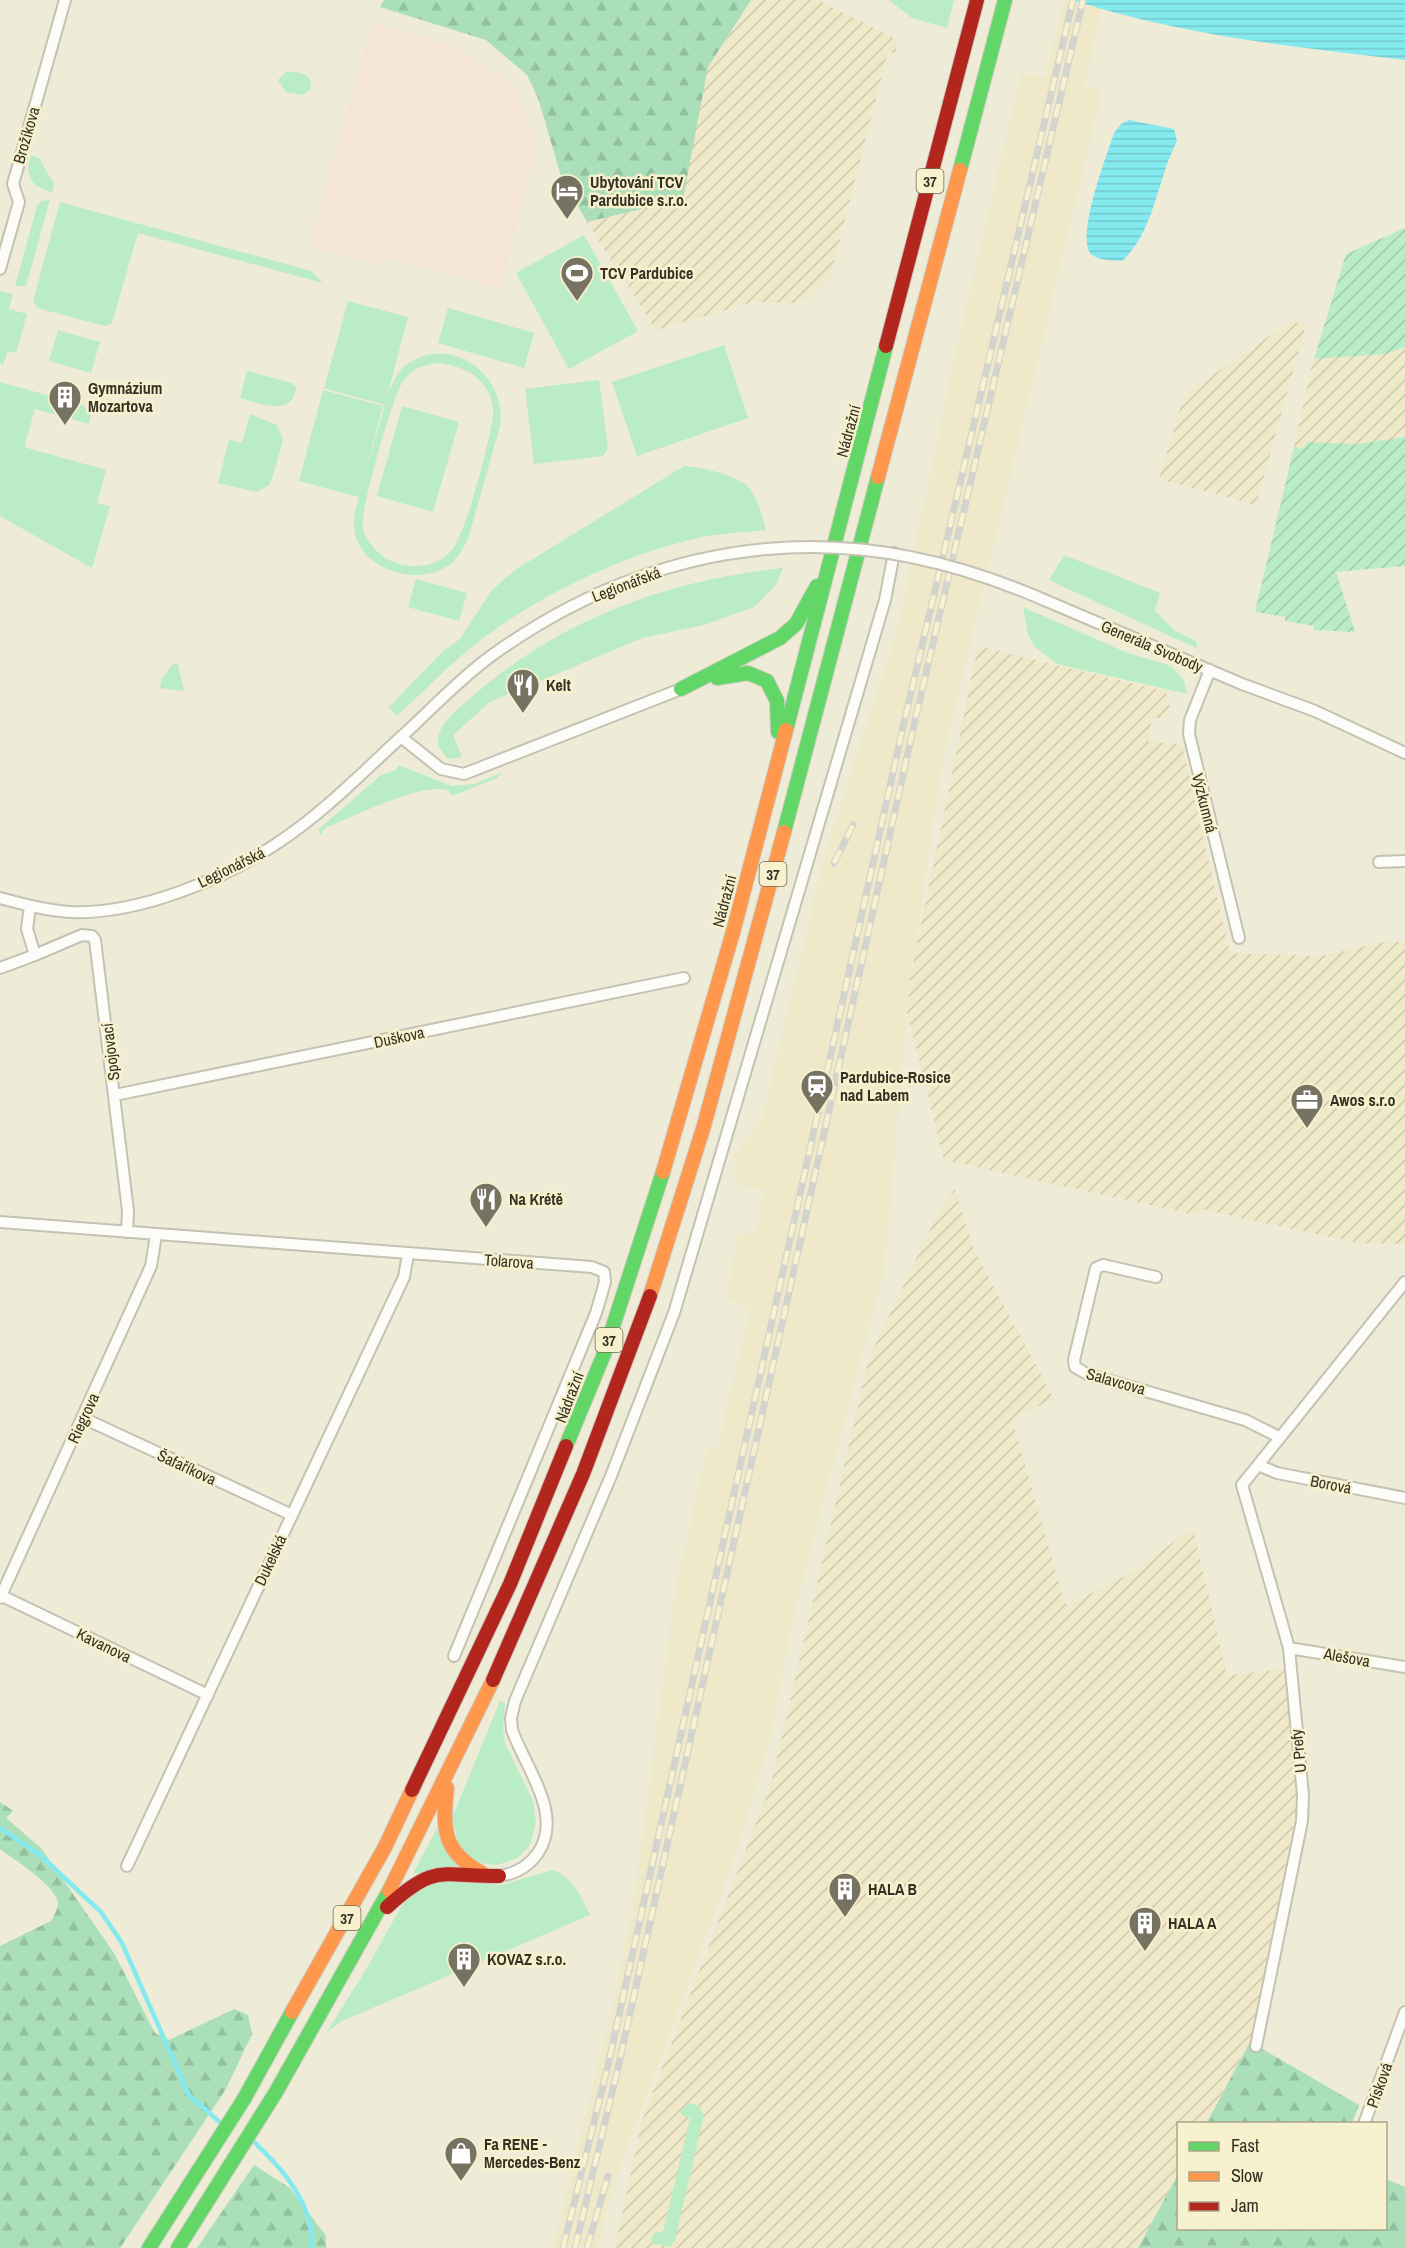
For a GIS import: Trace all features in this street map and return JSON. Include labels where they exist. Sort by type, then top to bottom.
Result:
[{"type":"main road","name":"Nádražní","points":[[148,2248],[211,2154],[244,2099],[369,1878],[491,1626],[540,1512],[627,1289],[678,1126],[776,768],[977,0]]},
{"type":"main road","name":"37","points":[[178,2248],[265,2112],[374,1919],[448,1776],[500,1664],[614,1394],[662,1262],[746,979],[1005,0]]},
{"type":"main road","points":[[681,689],[767,645],[789,631],[801,616],[832,555]]},
{"type":"main road","points":[[681,689],[743,672],[757,674],[769,682],[779,704],[776,768]]},
{"type":"main road","points":[[448,1776],[444,1819],[450,1846],[467,1865],[484,1873],[498,1876]]},
{"type":"main road","points":[[374,1919],[413,1882],[426,1875],[444,1872],[498,1876]]},
{"type":"street","name":"Brožíkova","points":[[0,269],[19,202],[13,184],[65,0]]},
{"type":"street","name":"Legionářská","points":[[0,898],[30,906],[72,912],[96,911],[148,903],[182,891],[250,860],[294,831],[489,658],[561,612],[609,589],[669,567],[715,555],[813,546],[894,553]]},
{"type":"street","name":"Generála Svobody","points":[[894,553],[984,575],[1210,670],[1315,711],[1405,753]]},
{"type":"street","points":[[498,1876],[514,1874],[533,1860],[544,1841],[547,1826],[544,1803],[512,1730],[511,1718],[515,1701],[611,1476],[674,1313],[885,600],[894,553]]},
{"type":"street","name":"Výzkumná","points":[[1210,670],[1190,720],[1189,734],[1239,938]]},
{"type":"street","points":[[401,737],[441,770],[464,774],[681,689]]},
{"type":"street","points":[[1379,862],[1405,861]]},
{"type":"street","points":[[0,969],[35,955],[27,929],[30,906]]},
{"type":"street","name":"Spojovací","points":[[35,955],[82,935],[92,936],[95,940],[128,1211],[127,1232]]},
{"type":"street","name":"Duškova","points":[[115,1095],[684,978]]},
{"type":"street","name":"Tolarova","points":[[0,1222],[592,1267],[601,1270],[605,1277],[598,1307],[558,1409],[454,1656]]},
{"type":"street","name":"Riegrova","points":[[0,1596],[152,1266],[156,1235]]},
{"type":"street","name":"Dukelská","points":[[128,1866],[404,1277],[408,1254]]},
{"type":"street","name":"Salavcova","points":[[1156,1277],[1102,1265],[1096,1268],[1074,1360],[1076,1367],[1087,1374],[1245,1419],[1279,1437]]},
{"type":"street","points":[[1258,1465],[1405,1282]]},
{"type":"street","name":"Šafaříkova","points":[[83,1418],[292,1515]]},
{"type":"street","name":"Borová","points":[[1258,1465],[1277,1473],[1405,1498]]},
{"type":"street","name":"U Prefy","points":[[1256,2046],[1303,1808],[1289,1648],[1242,1489],[1242,1485],[1258,1465]]},
{"type":"street","name":"Kavanova","points":[[0,1596],[208,1695]]},
{"type":"street","name":"Alešova","points":[[1289,1648],[1405,1667]]},
{"type":"street","name":"Písková","points":[[1365,2122],[1405,2012]]},
{"type":"shaded area","points":[[751,0],[818,0],[898,40],[895,54],[888,52],[830,278],[810,296],[795,303],[753,302],[656,330],[587,222],[682,199],[708,67]]},
{"type":"shaded area","points":[[1064,0],[1104,0],[1084,86],[1102,91],[945,749],[910,979],[884,1272],[796,1605],[769,1744],[733,1863],[614,2183],[598,2248],[553,2248],[613,2004],[635,1892],[675,1592],[707,1447],[717,1449],[750,1310],[726,1298],[738,1234],[756,1233],[764,1191],[736,1183],[734,1154],[758,1125],[763,1114],[824,858],[899,624],[954,359],[1021,74],[1045,77]]},
{"type":"shaded area","points":[[373,22],[457,47],[511,84],[538,142],[500,289],[388,257],[385,266],[309,247]]},
{"type":"shaded area","points":[[1291,321],[1306,325],[1256,505],[1159,479],[1184,395]]},
{"type":"shaded area","points":[[1405,347],[1405,437],[1356,444],[1307,442],[1302,449],[1294,447],[1313,359],[1386,354]]},
{"type":"shaded area","points":[[978,646],[1165,691],[1170,706],[1165,716],[1152,719],[1148,741],[1182,745],[1230,953],[1321,956],[1384,942],[1405,942],[1405,1244],[1358,1243],[1201,1209],[1200,1214],[1195,1215],[944,1160],[907,1011],[910,979]]},
{"type":"shaded area","points":[[955,1189],[974,1250],[1054,1399],[1012,1419],[1067,1606],[1127,1575],[1193,1528],[1227,1675],[1285,1669],[1298,1802],[1250,2042],[1207,2122],[1177,2122],[1177,2176],[1138,2248],[615,2248],[641,2123],[771,1784],[869,1358],[940,1209]]},
{"type":"green space","points":[[384,0],[751,0],[708,67],[683,199],[587,222],[561,176],[538,98],[527,75],[486,40],[380,7]]},
{"type":"green space","points":[[889,0],[954,0],[947,28],[912,18]]},
{"type":"green space","points":[[286,72],[304,74],[310,80],[311,89],[302,95],[286,92],[278,80]]},
{"type":"green space","points":[[31,155],[39,158],[54,184],[52,192],[39,187],[31,180],[29,163]]},
{"type":"green space","points":[[50,200],[26,286],[15,286],[37,206],[41,201]]},
{"type":"green space","points":[[60,202],[311,271],[323,283],[138,233],[112,323],[105,326],[37,308],[33,301]]},
{"type":"green space","points":[[1405,228],[1405,347],[1386,354],[1314,359],[1346,254]]},
{"type":"green space","name":"TCV Pardubice","points":[[584,235],[638,331],[569,369],[516,273]]},
{"type":"green space","points":[[0,291],[13,294],[9,309],[27,314],[16,353],[8,351],[3,365],[0,364]]},
{"type":"green space","points":[[348,301],[408,317],[388,393],[402,369],[421,357],[439,354],[456,356],[471,363],[485,375],[494,389],[500,407],[500,426],[468,539],[452,563],[435,572],[419,575],[403,574],[388,569],[374,561],[363,550],[356,536],[354,517],[359,497],[299,481],[323,390],[383,406],[364,476],[385,405],[324,388]],"holes":[[[448,364],[463,369],[482,382],[491,399],[493,420],[475,491],[456,543],[450,552],[435,563],[423,566],[404,565],[383,557],[365,535],[363,522],[368,491],[386,425],[404,380],[411,372],[424,366]]]},
{"type":"green space","points":[[448,308],[534,333],[524,368],[438,343]]},
{"type":"green space","points":[[58,330],[100,342],[91,373],[49,361]]},
{"type":"green space","points":[[724,345],[748,418],[637,456],[612,382]]},
{"type":"green space","points":[[247,371],[292,383],[296,388],[293,397],[281,406],[265,405],[240,398]]},
{"type":"green space","points":[[599,380],[608,448],[603,456],[534,464],[525,389]]},
{"type":"green space","points":[[0,382],[83,405],[91,415],[89,424],[35,409],[24,447],[106,470],[97,503],[110,506],[92,568],[0,516]]},
{"type":"green space","points":[[402,406],[459,422],[433,512],[377,496]]},
{"type":"green space","points":[[250,414],[277,425],[283,440],[269,485],[257,492],[218,483],[229,440],[242,443]]},
{"type":"green space","points":[[1405,437],[1405,566],[1336,572],[1355,632],[1314,630],[1314,626],[1285,621],[1285,617],[1255,612],[1294,447],[1302,449],[1307,442],[1356,444]]},
{"type":"green space","points":[[684,466],[718,472],[742,482],[754,496],[766,530],[702,537],[670,545],[606,568],[574,583],[514,616],[487,636],[453,663],[397,716],[389,707],[443,651],[460,639],[492,590],[515,570]]},
{"type":"green space","points":[[1064,555],[1160,593],[1155,611],[1174,630],[1197,642],[1196,648],[1049,580]]},
{"type":"green space","points":[[783,568],[776,585],[754,607],[704,625],[642,638],[490,702],[453,735],[462,757],[448,759],[438,746],[438,738],[444,724],[473,696],[542,645],[579,625],[658,593],[698,582]]},
{"type":"green space","points":[[416,579],[467,593],[459,621],[408,607]]},
{"type":"green space","points":[[1023,607],[1125,652],[1171,666],[1184,680],[1187,694],[1057,664],[1034,646],[1028,634]]},
{"type":"green space","points":[[174,663],[178,664],[184,691],[160,688],[162,678]]},
{"type":"green space","points":[[398,765],[452,786],[474,784],[501,773],[497,778],[452,796],[450,792],[440,789],[425,790],[389,801],[325,828],[321,836],[319,829],[381,775],[396,770]]},
{"type":"green space","points":[[500,1701],[505,1704],[503,1727],[505,1743],[533,1801],[536,1823],[530,1845],[518,1858],[497,1865],[472,1859],[459,1847],[452,1818]]},
{"type":"green space","points":[[0,1802],[13,1811],[6,1818],[41,1848],[114,1953],[155,2033],[169,2040],[234,2009],[248,2015],[252,2034],[226,2089],[120,2248],[0,2248],[0,1946],[51,1921],[58,1904],[47,1885],[0,1849]]},
{"type":"green space","points":[[437,1828],[457,1866],[413,1874]]},
{"type":"green space","points":[[553,1870],[566,1877],[571,1883],[590,1915],[342,2021],[326,2033],[364,1973],[401,1907],[414,1890],[428,1880],[502,1885]]},
{"type":"green space","points":[[1250,2042],[1359,2105],[1352,2122],[1207,2122]]},
{"type":"green space","points":[[689,2103],[699,2106],[704,2115],[675,2240],[670,2247],[653,2244],[651,2238],[655,2232],[663,2233],[690,2118],[681,2115],[680,2111]]},
{"type":"green space","points":[[254,2165],[290,2188],[326,2236],[326,2248],[197,2248]]},
{"type":"green space","points":[[1177,2176],[1177,2230],[1387,2230],[1387,2179],[1405,2187],[1405,2248],[1138,2248]]},
{"type":"water","points":[[1072,0],[1405,0],[1405,60],[1279,45],[1195,31]]},
{"type":"water","points":[[1129,120],[1174,129],[1177,141],[1142,235],[1122,261],[1102,259],[1091,254],[1087,245],[1089,214],[1114,133],[1121,124]]},
{"type":"waterway","points":[[0,1828],[40,1855],[101,1912],[122,1943],[189,2095],[223,2125]]},
{"type":"waterway","points":[[252,2140],[285,2175],[302,2202],[308,2217],[312,2248]]},
{"type":"railway","points":[[563,2248],[608,2065],[903,727],[1073,0]]},
{"type":"railway","points":[[575,2248],[618,2068],[916,716],[1083,0]]},
{"type":"railway","points":[[834,863],[853,825]]},
{"type":"railway","points":[[587,2248],[608,2176]]},
{"type":"traffic: fast","points":[[960,170],[1005,0]]},
{"type":"traffic: fast","points":[[786,730],[886,346]]},
{"type":"traffic: fast","points":[[784,832],[878,477]]},
{"type":"traffic: fast","points":[[681,689],[780,638],[796,624],[817,586]]},
{"type":"traffic: fast","points":[[717,678],[748,673],[767,681],[777,701],[778,732]]},
{"type":"traffic: fast","points":[[566,1446],[604,1354],[663,1172]]},
{"type":"traffic: fast","points":[[178,2248],[276,2092],[389,1891]]},
{"type":"traffic: fast","points":[[149,2248],[244,2099],[292,2012]]},
{"type":"traffic: slow","points":[[878,477],[960,170]]},
{"type":"traffic: slow","points":[[663,1172],[733,932],[786,730]]},
{"type":"traffic: slow","points":[[650,1296],[703,1129],[784,832]]},
{"type":"traffic: slow","points":[[389,1891],[493,1680]]},
{"type":"traffic: slow","points":[[447,1788],[445,1816],[452,1848],[459,1857],[482,1873]]},
{"type":"traffic: slow","points":[[292,2012],[385,1847],[412,1790]]},
{"type":"traffic: jam","points":[[886,346],[977,0]]},
{"type":"traffic: jam","points":[[493,1680],[583,1474],[650,1296]]},
{"type":"traffic: jam","points":[[412,1790],[510,1584],[566,1446]]},
{"type":"traffic: jam","points":[[387,1907],[403,1893],[428,1878],[450,1874],[499,1876]]},
{"type":"place","name":"Ubytování TCV Pardubice s.r.o.","points":[[567,220]]},
{"type":"place","name":"TCV Pardubice","points":[[577,302]]},
{"type":"place","name":"Gymnázium Mozartova","points":[[65,426]]},
{"type":"place","name":"Kelt","points":[[523,714]]},
{"type":"place","name":"Pardubice-Rosice nad Labem","points":[[817,1115]]},
{"type":"place","name":"Awos s.r.o","points":[[1307,1129]]},
{"type":"place","name":"Na Krétě","points":[[486,1228]]},
{"type":"place","name":"HALA B","points":[[845,1918]]},
{"type":"place","name":"HALA A","points":[[1145,1952]]},
{"type":"place","name":"KOVAZ s.r.o.","points":[[464,1988]]},
{"type":"place","name":"Fa RENE - Mercedes-Benz","points":[[461,2182]]}]
